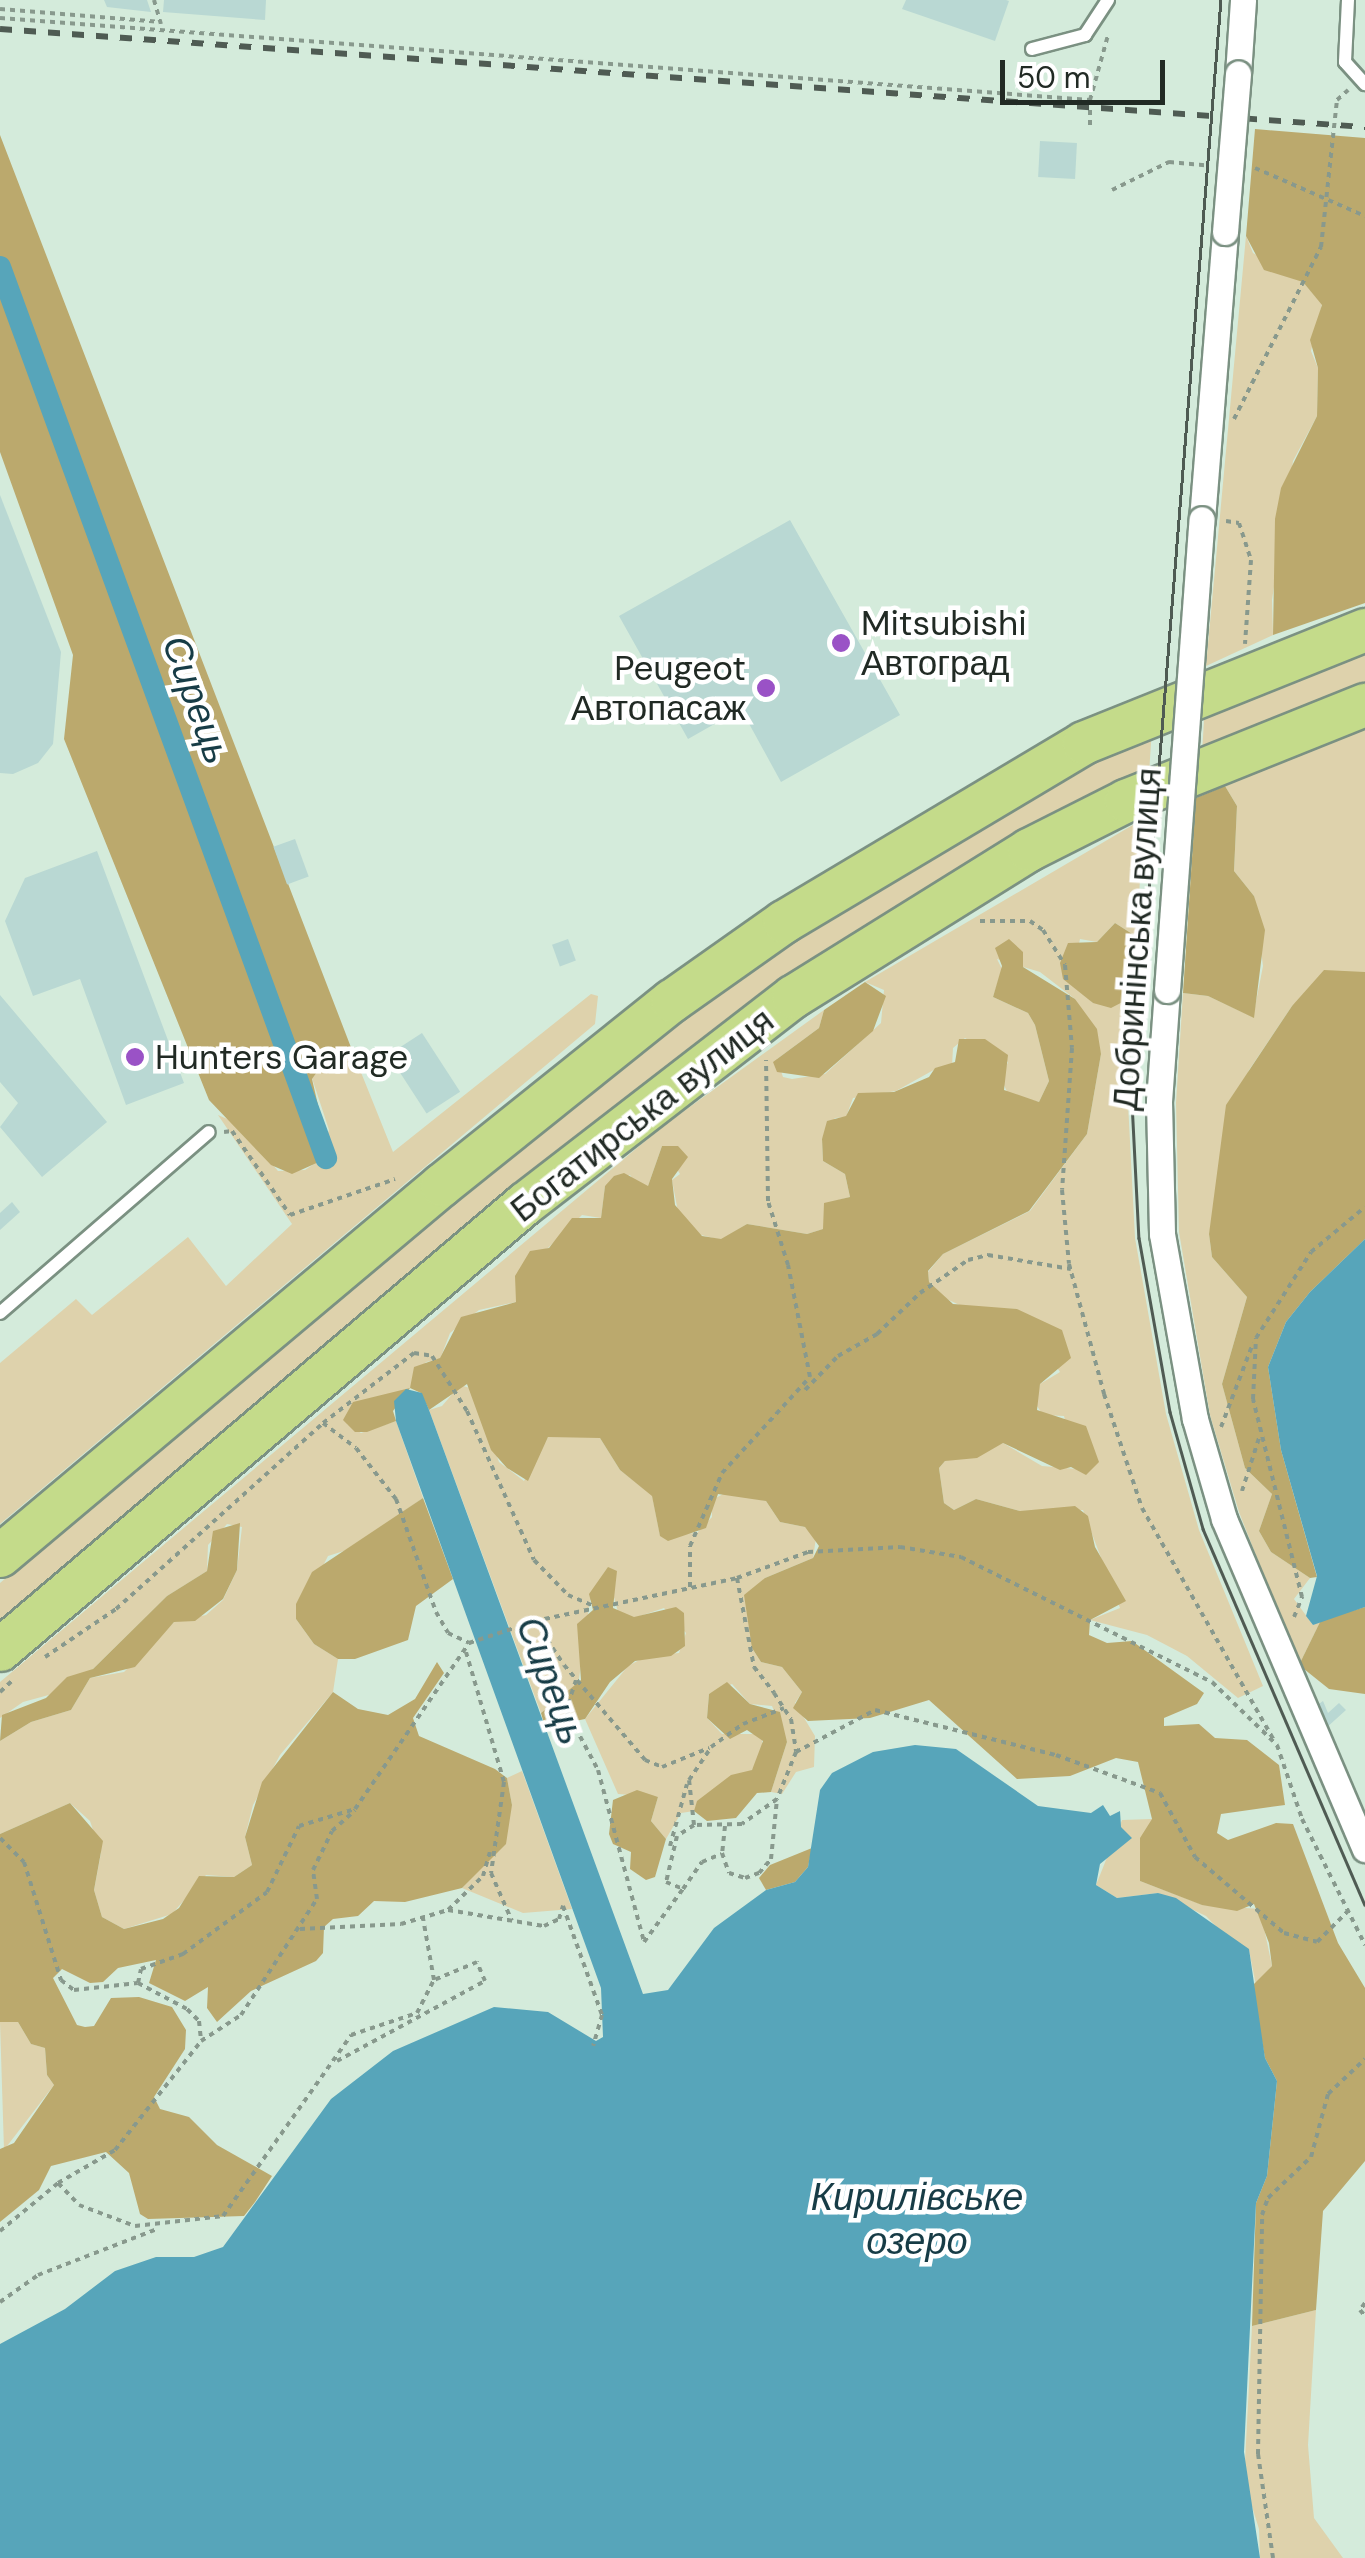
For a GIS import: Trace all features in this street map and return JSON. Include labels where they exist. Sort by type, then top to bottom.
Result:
[{"type":"main road","name":"Богатирська вулиця","points":[[0,1556],[442,1185],[672,1001],[784,922],[1084,743],[1365,630]]},
{"type":"main road","name":"Богатирська вулиця","points":[[18,1662],[525,1204],[793,997],[1029,850],[1126,801],[1365,705]]},
{"type":"street","name":"Добринінська вулиця","points":[[1244,0],[1207,460],[1207,519],[1158,1101],[1162,1234],[1195,1419],[1224,1519],[1365,1849]]},
{"type":"lane","points":[[1348,0],[1346,62],[1363,82]]},
{"type":"lane","points":[[1032,50],[1085,34],[1107,6]]},
{"type":"lane","points":[[0,1314],[209,1132]]},
{"type":"path","points":[[154,0],[164,31]]},
{"type":"path","points":[[1090,125],[1090,100],[1110,25],[1107,6]]},
{"type":"path","points":[[0,9],[161,22]]},
{"type":"path","points":[[0,18],[1090,100]]},
{"type":"path","points":[[1207,460],[1270,353],[1321,247],[1337,100],[1363,82]]},
{"type":"path","points":[[1207,519],[1238,523],[1251,560],[1242,656]]},
{"type":"path","points":[[970,923],[1013,916],[1030,921],[1044,930],[1065,964],[1072,1048],[1062,1190],[1071,1269],[1142,1508],[1277,1745],[1302,1819],[1365,1945]]},
{"type":"path","points":[[766,1060],[768,1201],[797,1303],[810,1378],[803,1392]]},
{"type":"path","points":[[209,1132],[232,1131],[290,1214],[401,1178]]},
{"type":"path","points":[[1215,1446],[1256,1338],[1311,1252],[1365,1206]]},
{"type":"path","points":[[690,1587],[690,1546],[722,1474],[838,1356],[877,1334],[968,1260],[988,1255],[1071,1269]]},
{"type":"path","points":[[1256,1338],[1253,1400],[1302,1597]]},
{"type":"path","points":[[0,1692],[18,1662],[116,1609],[323,1423],[414,1353],[432,1356],[468,1411],[534,1560],[568,1595],[596,1607]]},
{"type":"path","points":[[323,1423],[356,1448],[396,1499],[436,1612],[448,1634],[469,1643]]},
{"type":"path","points":[[1240,1499],[1260,1434]]},
{"type":"path","points":[[0,2231],[58,2183],[116,2150],[201,2041],[242,2016],[317,1900],[314,1870],[332,1831],[355,1809],[469,1643],[513,1627],[737,1578],[808,1552],[900,1547],[961,1557],[1212,1682],[1277,1745]]},
{"type":"path","points":[[725,1826],[722,1853],[729,1873],[745,1878],[759,1873],[772,1859],[776,1799],[796,1752],[784,1708],[754,1667],[737,1578]]},
{"type":"path","points":[[535,1622],[576,1680],[645,1760],[662,1767],[714,1746],[743,1724],[784,1708]]},
{"type":"path","points":[[448,1910],[483,1876],[504,1782],[465,1649]]},
{"type":"path","points":[[576,1680],[566,1710],[598,1770],[644,1942],[702,1862],[722,1853]]},
{"type":"path","points":[[796,1752],[875,1710],[915,1715],[1056,1755],[1160,1793],[1195,1857],[1284,1933],[1317,1942],[1348,1911]]},
{"type":"path","points":[[683,1889],[666,1882],[670,1853],[689,1780],[714,1746]]},
{"type":"path","points":[[689,1780],[694,1825]]},
{"type":"path","points":[[670,1853],[677,1836],[694,1825],[742,1824],[776,1799]]},
{"type":"path","points":[[138,1983],[141,1969],[183,1954],[267,1892],[299,1826],[355,1809]]},
{"type":"path","points":[[0,1838],[24,1862],[62,1980],[74,1990],[138,1983],[186,2008],[199,2021],[201,2041]]},
{"type":"path","points":[[492,1842],[491,1873],[512,1921]]},
{"type":"path","points":[[300,1929],[422,1918],[448,1910],[544,1926],[559,1919],[563,1906],[602,2015],[593,2046]]},
{"type":"path","points":[[422,1918],[434,1980]]},
{"type":"path","points":[[0,2302],[38,2275],[161,2228],[223,2216],[337,2061],[351,2036],[416,2013],[434,1980],[477,1962],[485,1980],[337,2061]]},
{"type":"path","points":[[1273,2558],[1258,2454],[1266,2262],[1262,2214],[1268,2198],[1312,2158],[1328,2094],[1365,2059]]},
{"type":"path","points":[[58,2183],[103,2217],[161,2228]]},
{"type":"path","points":[[1365,2304],[1360,2310],[1365,2316]]},
{"type":"shaded area","points":[[1255,129],[1365,138],[1365,603],[1273,635],[1275,519],[1281,488],[1317,416],[1318,368],[1310,340],[1322,305],[1303,282],[1264,270],[1246,236]]},
{"type":"shaded area","points":[[0,135],[352,1050],[343,1064],[319,1069],[312,1079],[330,1157],[292,1174],[271,1165],[209,1100],[64,739],[73,655],[0,452]]},
{"type":"shaded area","points":[[1246,236],[1253,253],[1303,282],[1322,304],[1311,351],[1318,368],[1317,416],[1293,461],[1272,600],[1273,635],[1206,666]]},
{"type":"shaded area","points":[[1365,643],[1365,687],[1202,753],[1205,704]]},
{"type":"shaded area","points":[[1152,728],[1149,774],[1023,838],[0,1627],[0,1583],[482,1175],[768,946]]},
{"type":"shaded area","points":[[1365,729],[1365,972],[1333,975],[1292,1006],[1249,1070],[1209,1234],[1212,1257],[1247,1297],[1222,1384],[1245,1468],[1272,1494],[1259,1531],[1271,1552],[1310,1578],[1294,1599],[1313,1625],[1321,1620],[1299,1665],[1239,1512],[1210,1415],[1179,1232],[1176,1103],[1183,993],[1208,996],[1253,1017],[1263,966],[1254,896],[1234,871],[1237,806],[1225,786]]},
{"type":"shaded area","points":[[1225,786],[1237,806],[1234,871],[1254,896],[1265,930],[1254,1018],[1208,996],[1183,993],[1196,798]]},
{"type":"shaded area","points":[[1143,819],[1137,937],[1115,923],[1097,942],[1080,939],[1071,981],[1093,1003],[1134,996],[1128,1103],[1135,1238],[1166,1414],[1199,1530],[1263,1686],[1238,1698],[1187,1656],[1147,1635],[1090,1620],[1120,1608],[1083,1510],[1020,1511],[976,1499],[954,1510],[944,1503],[939,1468],[945,1461],[1003,1443],[1042,1466],[1077,1469],[1064,1416],[1043,1415],[1035,1403],[1040,1384],[1060,1372],[1017,1309],[966,1308],[940,1296],[929,1282],[928,1272],[943,1254],[1030,1211],[1087,1134],[1101,1054],[1075,999],[1040,972],[997,959],[1002,969],[993,997],[1028,1013],[1035,1025],[1049,1081],[1039,1102],[1008,1094],[1001,1078],[1008,1062],[965,1038],[953,1048],[952,1066],[939,1067],[896,1091],[853,1098],[846,1117],[835,1118],[822,1139],[823,1161],[845,1174],[850,1197],[835,1201],[823,1229],[807,1234],[747,1224],[721,1240],[701,1235],[679,1217],[672,1180],[680,1174],[662,1146],[648,1186],[638,1186],[630,1175],[605,1186],[601,1218],[582,1215],[548,1248],[527,1258],[516,1302],[479,1310],[450,1333],[440,1359],[426,1362],[410,1388],[347,1424],[361,1433],[396,1421],[423,1498],[350,1549],[328,1556],[296,1619],[314,1644],[338,1659],[333,1692],[280,1755],[253,1805],[245,1837],[252,1865],[234,1877],[206,1875],[172,1914],[124,1929],[102,1917],[94,1890],[101,1853],[90,1821],[70,1803],[0,1834],[0,1741],[31,1722],[71,1710],[90,1678],[124,1672],[174,1622],[206,1615],[223,1600],[237,1570],[242,1527],[227,1524],[208,1545],[207,1571],[167,1596],[93,1669],[56,1693],[23,1702],[0,1718],[0,1682],[662,1127],[824,1010],[819,1028],[777,1059],[783,1077],[825,1074],[881,1023],[884,990],[865,982]]},
{"type":"shaded area","points":[[1115,923],[1137,937],[1134,996],[1111,1008],[1093,1003],[1063,979],[1060,963],[1068,943],[1097,942]]},
{"type":"shaded area","points":[[1009,939],[1023,952],[1023,967],[1075,999],[1097,1029],[1101,1054],[1087,1134],[1029,1211],[943,1254],[928,1271],[929,1282],[953,1304],[1017,1309],[1062,1330],[1071,1358],[1040,1384],[1037,1410],[1086,1426],[1099,1462],[1086,1475],[1071,1467],[1060,1470],[1003,1443],[977,1458],[945,1461],[939,1468],[944,1503],[954,1510],[976,1499],[1020,1511],[1075,1506],[1088,1516],[1095,1547],[1126,1601],[1090,1620],[1089,1635],[1107,1643],[1132,1641],[1204,1693],[1197,1704],[1164,1718],[1164,1726],[1199,1724],[1215,1738],[1247,1740],[1279,1765],[1285,1805],[1221,1814],[1217,1833],[1228,1840],[1276,1823],[1293,1824],[1338,1943],[1365,1988],[1365,2161],[1323,2211],[1316,2310],[1252,2326],[1256,2203],[1267,2176],[1277,2081],[1265,2058],[1252,1986],[1272,1966],[1269,1943],[1254,1904],[1237,1911],[1202,1905],[1140,1881],[1140,1838],[1152,1819],[1138,1762],[1116,1758],[1070,1776],[1017,1779],[929,1700],[870,1718],[808,1721],[793,1708],[802,1692],[782,1667],[761,1662],[752,1648],[744,1595],[765,1578],[813,1558],[819,1546],[805,1527],[780,1522],[766,1501],[718,1494],[706,1528],[668,1541],[660,1536],[652,1496],[620,1470],[600,1438],[548,1437],[528,1481],[507,1468],[491,1450],[467,1384],[429,1410],[421,1393],[410,1388],[414,1367],[440,1358],[461,1317],[516,1302],[515,1276],[530,1251],[549,1248],[572,1218],[601,1218],[605,1186],[614,1176],[624,1173],[648,1186],[662,1146],[678,1146],[688,1157],[672,1179],[675,1205],[702,1236],[721,1239],[747,1224],[807,1234],[823,1229],[824,1203],[850,1197],[845,1174],[823,1161],[822,1139],[827,1121],[846,1116],[858,1093],[894,1092],[929,1077],[935,1068],[955,1062],[959,1039],[985,1039],[1008,1055],[1004,1090],[1039,1102],[1049,1081],[1035,1025],[1028,1013],[993,997],[1002,966],[995,948]]},
{"type":"shaded area","points":[[1324,970],[1365,972],[1365,1239],[1310,1292],[1286,1322],[1268,1367],[1281,1450],[1317,1577],[1310,1578],[1271,1552],[1259,1531],[1272,1494],[1245,1468],[1222,1384],[1247,1297],[1212,1257],[1209,1234],[1226,1105],[1292,1006]]},
{"type":"shaded area","points":[[865,982],[886,996],[873,1031],[819,1078],[777,1072],[773,1062],[819,1028],[824,1010]]},
{"type":"shaded area","points":[[591,994],[598,996],[595,1024],[0,1524],[0,1363],[76,1299],[92,1315],[188,1237],[226,1286],[292,1224],[218,1115],[239,1124],[278,1171],[305,1170],[317,1162],[329,1130],[312,1078],[319,1069],[343,1064],[352,1050],[393,1152]]},
{"type":"shaded area","points":[[460,1385],[473,1389],[499,1462],[524,1481],[548,1437],[588,1434],[600,1438],[620,1470],[652,1495],[660,1535],[697,1533],[712,1517],[712,1500],[725,1493],[766,1501],[780,1522],[805,1527],[816,1538],[813,1558],[765,1578],[752,1648],[761,1662],[782,1667],[802,1692],[795,1703],[815,1736],[814,1767],[796,1772],[782,1794],[771,1792],[787,1742],[772,1706],[750,1704],[732,1684],[709,1694],[707,1718],[722,1734],[762,1734],[762,1752],[752,1770],[694,1811],[681,1813],[666,1839],[651,1821],[658,1797],[618,1794],[585,1719],[628,1666],[647,1656],[679,1653],[686,1633],[664,1608],[634,1618],[618,1612],[612,1590],[590,1600],[578,1686],[541,1713],[429,1410],[442,1406]]},
{"type":"shaded area","points":[[410,1388],[393,1411],[396,1421],[367,1432],[355,1432],[343,1420],[353,1402]]},
{"type":"shaded area","points":[[423,1498],[453,1579],[416,1606],[408,1640],[355,1659],[338,1659],[314,1644],[296,1619],[296,1604],[312,1572]]},
{"type":"shaded area","points":[[240,1523],[237,1570],[223,1599],[195,1621],[174,1622],[135,1667],[90,1678],[71,1710],[31,1722],[0,1741],[2,1715],[46,1698],[67,1677],[93,1669],[167,1596],[207,1571],[213,1531]]},
{"type":"shaded area","points":[[608,1567],[617,1571],[613,1608],[634,1617],[676,1607],[684,1613],[685,1646],[671,1656],[635,1661],[610,1682],[585,1719],[545,1727],[541,1713],[581,1680],[577,1624],[593,1610],[589,1594]]},
{"type":"shaded area","points":[[1365,1607],[1365,1694],[1329,1689],[1299,1665],[1321,1620]]},
{"type":"shaded area","points":[[437,1662],[444,1673],[413,1718],[419,1736],[495,1769],[507,1778],[512,1805],[506,1844],[462,1888],[405,1902],[374,1901],[358,1916],[333,1919],[324,1927],[323,1953],[316,1961],[251,1991],[217,2022],[207,2008],[208,1987],[185,2001],[149,1983],[156,1960],[118,1968],[103,1982],[90,1983],[62,1969],[53,1978],[77,2025],[85,2027],[94,2026],[111,1998],[139,1997],[172,2007],[186,2030],[185,2049],[154,2097],[160,2109],[189,2117],[217,2145],[272,2176],[255,2202],[244,2216],[148,2219],[140,2214],[129,2173],[106,2152],[51,2166],[39,2190],[0,2222],[0,2149],[14,2143],[54,2085],[47,2075],[45,2048],[31,2044],[18,2022],[0,2022],[0,1834],[70,1803],[103,1841],[94,1890],[102,1917],[124,1929],[163,1919],[179,1908],[199,1876],[234,1877],[252,1865],[245,1837],[262,1782],[333,1692],[358,1709],[388,1715],[415,1699]]},
{"type":"shaded area","points":[[727,1682],[750,1704],[780,1712],[787,1742],[771,1792],[757,1793],[736,1818],[707,1821],[694,1811],[697,1801],[731,1775],[752,1770],[763,1741],[747,1730],[730,1739],[707,1718],[709,1694]]},
{"type":"shaded area","points":[[522,1771],[572,1909],[523,1913],[462,1888],[486,1862],[512,1805],[507,1778]]},
{"type":"shaded area","points":[[637,1790],[658,1797],[651,1821],[666,1839],[655,1877],[646,1880],[630,1869],[631,1852],[613,1844],[609,1834],[613,1800]]},
{"type":"shaded area","points":[[1152,1819],[1140,1881],[1203,1905],[1260,1909],[1272,1966],[1256,1985],[1249,1950],[1230,1941],[1206,1916],[1158,1893],[1117,1898],[1096,1885],[1122,1820]]},
{"type":"shaded area","points":[[812,1848],[808,1867],[795,1882],[766,1890],[759,1878],[770,1865]]},
{"type":"shaded area","points":[[0,2022],[18,2022],[31,2044],[45,2048],[47,2075],[54,2085],[4,2150]]},
{"type":"shaded area","points":[[1316,2310],[1308,2445],[1314,2518],[1343,2558],[1260,2558],[1259,2529],[1244,2481],[1252,2326]]},
{"type":"water","points":[[1365,1239],[1365,1607],[1313,1625],[1306,1616],[1317,1576],[1281,1450],[1268,1367],[1286,1322],[1310,1292]]},
{"type":"water","name":"Кирилівське озеро","points":[[406,1389],[422,1393],[429,1410],[643,1994],[668,1990],[714,1928],[766,1890],[795,1882],[808,1867],[820,1790],[832,1773],[873,1752],[915,1745],[956,1749],[1038,1806],[1091,1813],[1103,1805],[1110,1816],[1120,1811],[1121,1827],[1132,1838],[1100,1864],[1096,1885],[1117,1898],[1158,1893],[1176,1898],[1249,1949],[1265,2058],[1277,2081],[1267,2176],[1256,2203],[1244,2452],[1260,2558],[0,2558],[0,2344],[65,2309],[115,2271],[156,2257],[194,2257],[223,2247],[331,2099],[393,2051],[494,2007],[548,2012],[596,2041],[603,2037],[601,1988],[396,1421],[394,1401]]},
{"type":"building","points":[[104,0],[147,0],[151,12],[107,7]]},
{"type":"building","points":[[164,0],[266,0],[265,20],[163,12]]},
{"type":"building","points":[[906,0],[1009,1],[995,41],[902,9]]},
{"type":"building","points":[[1040,141],[1077,143],[1075,179],[1038,177]]},
{"type":"building","points":[[0,495],[61,652],[53,744],[38,763],[13,774],[0,773]]},
{"type":"building","points":[[790,520],[900,715],[781,782],[741,709],[688,739],[619,616]]},
{"type":"building","points":[[295,839],[309,877],[287,884],[273,847]]},
{"type":"building","points":[[97,851],[184,1083],[126,1105],[80,979],[33,996],[5,921],[25,878]]},
{"type":"building","points":[[568,939],[576,961],[560,966],[552,945]]},
{"type":"building","points":[[0,995],[107,1122],[42,1177],[0,1127],[18,1103],[0,1082]]},
{"type":"building","points":[[422,1033],[460,1092],[427,1113],[388,1055]]},
{"type":"building","points":[[12,1202],[20,1212],[0,1230],[0,1213]]},
{"type":"building","points":[[1323,1701],[1328,1713],[1339,1703],[1346,1710],[1325,1729],[1316,1706]]},
{"type":"waterway","name":"Сирець","points":[[0,267],[326,1158]]},
{"type":"tram line","points":[[1221,0],[1132,1102],[1139,1238],[1170,1412],[1203,1529],[1365,1905]]},
{"type":"railway","points":[[0,29],[1365,127]]},
{"type":"place","name":"Mitsubishi Автоград","points":[[841,643]]},
{"type":"place","name":"Peugeot Автопасаж","points":[[766,688]]},
{"type":"place","name":"Hunters Garage","points":[[135,1057]]}]
